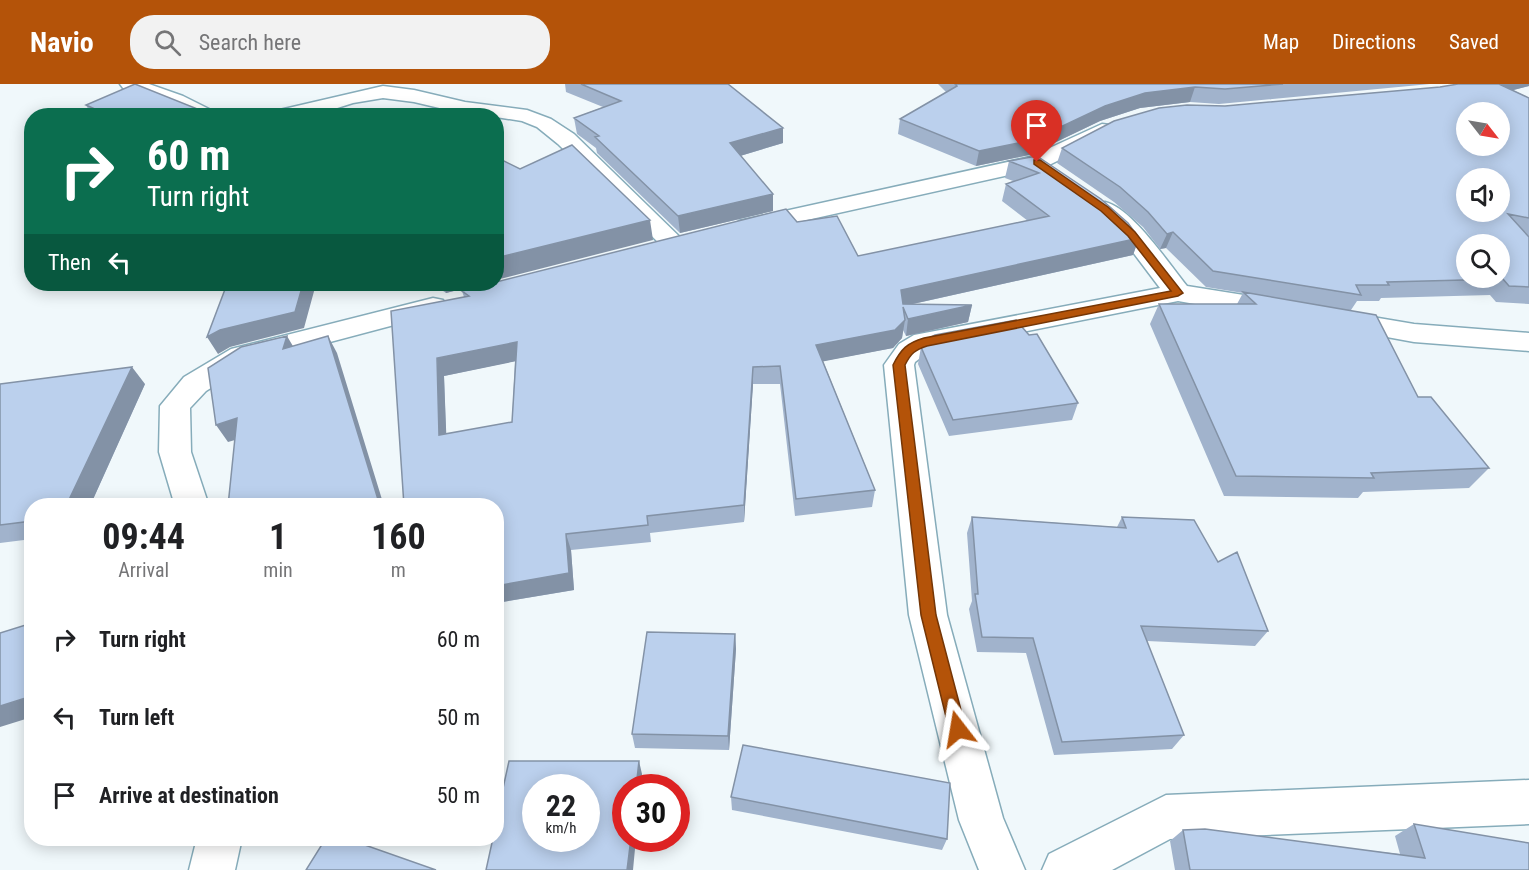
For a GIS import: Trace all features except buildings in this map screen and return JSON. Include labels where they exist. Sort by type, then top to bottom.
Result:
[{"type":"street","points":[[130,84],[192,108]]},
{"type":"street","points":[[313,108],[383,92],[414,96],[465,108]]},
{"type":"street","points":[[504,112],[526,116],[544,123],[686,241],[823,208],[1047,169],[1119,124]]},
{"type":"street","points":[[1086,195],[1132,234],[1178,293]]},
{"type":"street","points":[[1002,870],[981,820],[928,615],[899,365],[910,348],[924,342],[1178,293],[1414,333],[1529,342]]},
{"type":"street","points":[[189,498],[175,452],[175,406],[195,384],[241,356],[458,300]]},
{"type":"street","points":[[1065,870],[1166,817],[1529,802]]},
{"type":"street","points":[[212,870],[218,846]]},
{"type":"route","points":[[958,729],[928,615],[899,365],[910,348],[924,342],[1178,293],[1132,234],[1105,209],[1037,162]]}]
